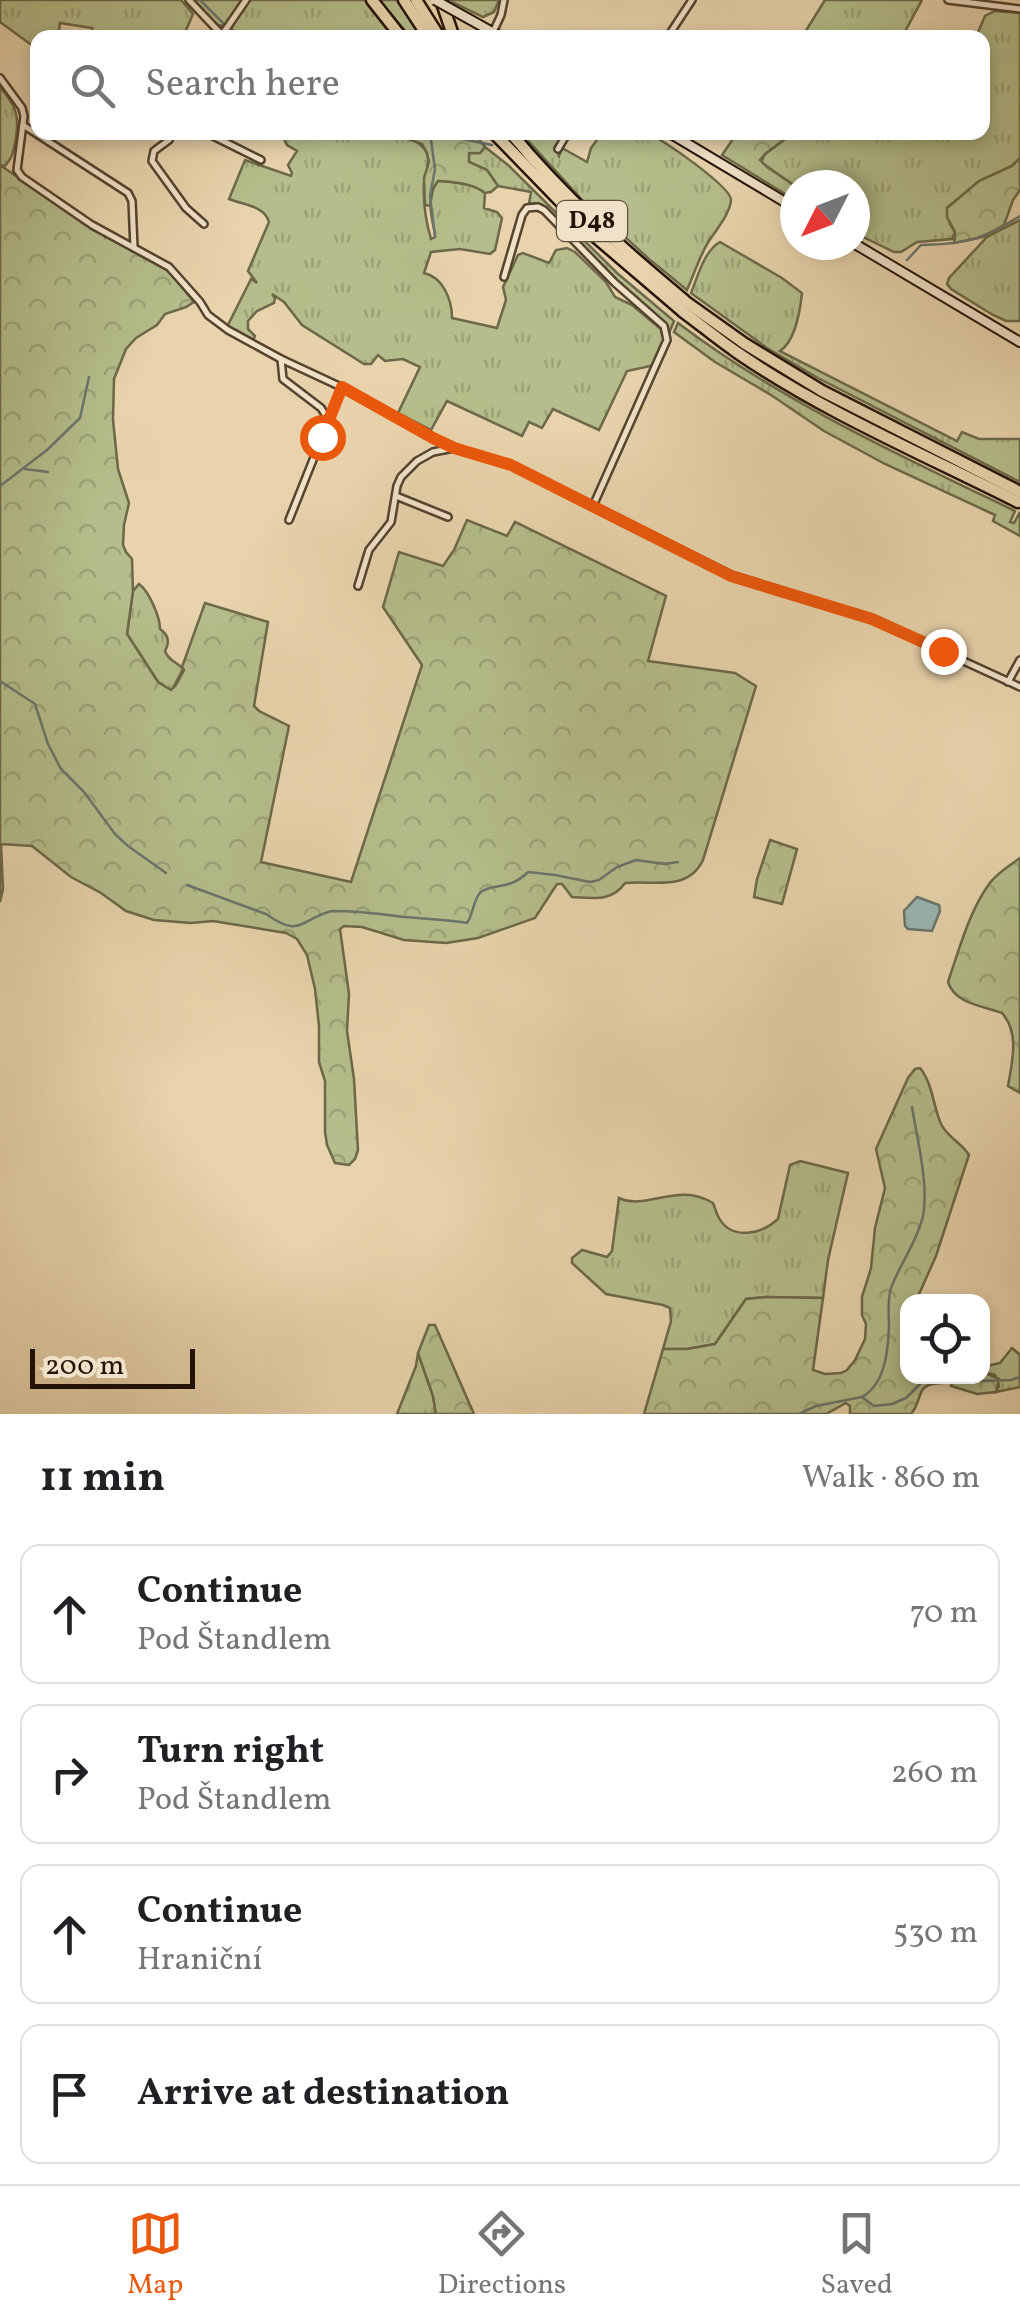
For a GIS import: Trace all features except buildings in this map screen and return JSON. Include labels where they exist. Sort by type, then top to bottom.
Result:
[{"type":"highway","points":[[372,0],[396,30]]},
{"type":"highway","points":[[404,0],[424,30]]},
{"type":"highway","points":[[416,0],[435,30]]},
{"type":"highway","points":[[438,0],[451,30]]},
{"type":"highway","name":"D48","points":[[503,140],[604,244],[738,353],[892,439],[1019,497]]},
{"type":"highway","name":"D48","points":[[517,140],[587,216],[683,306]]},
{"type":"main road","points":[[438,0],[489,30]]},
{"type":"main road","points":[[681,140],[780,199]]},
{"type":"main road","points":[[870,253],[1020,342]]},
{"type":"street","points":[[189,0],[223,30]]},
{"type":"street","points":[[225,30],[246,0]]},
{"type":"street","points":[[494,30],[504,0]]},
{"type":"street","points":[[672,30],[692,0]]},
{"type":"street","points":[[948,0],[1020,9]]},
{"type":"street","points":[[0,78],[22,108],[17,170],[22,177],[92,225],[169,267],[218,322],[454,448],[511,465],[731,576],[872,619],[1020,687]]},
{"type":"street","points":[[23,125],[30,130]]},
{"type":"street","points":[[46,140],[128,194],[132,201],[134,248]]},
{"type":"street","points":[[169,140],[154,151],[152,161],[186,208],[204,224]]},
{"type":"street","points":[[221,140],[262,160]]},
{"type":"street","points":[[558,149],[563,140]]},
{"type":"street","points":[[504,277],[522,216],[526,208],[538,207],[664,326],[667,340],[592,506]]},
{"type":"street","points":[[282,359],[283,379],[321,408],[328,420]]},
{"type":"street","points":[[289,520],[342,387]]},
{"type":"street","points":[[358,586],[369,550],[391,522],[402,478],[417,461],[454,448]]},
{"type":"street","points":[[396,496],[448,516]]},
{"type":"street","points":[[1008,682],[1020,660]]},
{"type":"green space","points":[[0,0],[181,0],[193,14],[186,30],[92,30],[60,23],[59,30],[30,30],[30,44],[0,22]]},
{"type":"green space","points":[[193,0],[244,0],[224,26],[217,25]]},
{"type":"green space","points":[[250,0],[367,0],[391,30],[233,30],[229,27]]},
{"type":"green space","points":[[379,0],[397,0],[416,30],[404,30]]},
{"type":"green space","points":[[448,0],[499,0],[494,12],[483,17]]},
{"type":"green space","points":[[825,0],[922,0],[906,30],[806,30]]},
{"type":"green space","points":[[995,11],[1020,13],[1020,158],[1012,166],[979,181],[947,208],[955,232],[952,239],[917,242],[894,252],[870,240],[870,170],[780,170],[780,175],[761,162],[784,140],[990,140],[990,30],[979,30],[985,16]]},
{"type":"green space","points":[[0,87],[14,106],[17,119],[14,150],[5,166],[0,165]]},
{"type":"green space","points":[[284,140],[415,141],[427,153],[424,197],[431,239],[435,233],[431,200],[438,181],[480,190],[485,193],[484,208],[502,218],[495,250],[490,254],[460,249],[431,252],[424,273],[445,290],[452,318],[497,328],[506,300],[503,287],[518,255],[523,253],[549,263],[556,250],[567,248],[606,282],[615,297],[632,305],[662,330],[664,338],[655,365],[627,371],[599,430],[553,409],[542,428],[529,422],[522,436],[447,401],[431,430],[398,413],[420,367],[403,359],[385,361],[378,355],[371,364],[364,364],[302,325],[284,302],[272,294],[274,303],[257,311],[248,321],[253,340],[227,327],[251,279],[257,283],[248,271],[269,222],[258,209],[229,199],[245,160],[291,176],[288,165],[297,151]]},
{"type":"green space","points":[[411,140],[480,140],[485,147],[480,153],[469,153],[469,162],[487,170],[498,186],[485,193],[469,185],[438,181],[430,206],[425,205],[424,178],[429,162],[422,144]]},
{"type":"green space","points":[[527,140],[560,140],[555,147],[559,156],[562,148],[587,162],[597,140],[660,140],[721,185],[731,200],[687,290],[585,203]]},
{"type":"green space","points":[[732,140],[784,140],[760,160],[780,176],[780,191],[722,155]]},
{"type":"green space","points":[[485,147],[617,273],[674,321],[669,333],[542,206],[529,204],[531,192],[498,186],[487,170],[469,162],[469,153],[480,153]]},
{"type":"green space","points":[[1020,158],[1020,190],[1004,225],[983,237],[954,243],[955,232],[947,208],[979,181],[1012,166]]},
{"type":"green space","points":[[0,165],[84,223],[165,266],[194,302],[165,314],[157,325],[136,338],[126,349],[114,379],[118,469],[129,503],[123,545],[132,559],[133,591],[127,634],[158,682],[171,690],[184,670],[205,603],[268,622],[254,706],[289,726],[261,862],[351,882],[422,665],[383,607],[399,552],[443,566],[467,520],[507,536],[515,522],[666,596],[648,661],[735,673],[756,686],[703,860],[689,877],[669,882],[625,883],[608,896],[595,898],[572,897],[562,884],[557,884],[535,918],[478,938],[446,943],[404,940],[362,927],[340,929],[349,994],[347,1031],[358,1150],[349,1165],[335,1163],[327,1145],[315,989],[307,955],[297,939],[286,933],[213,921],[154,920],[126,911],[71,877],[32,846],[1,844],[0,902]]},
{"type":"green space","points":[[1020,220],[1020,321],[1006,321],[947,284],[987,237]]},
{"type":"green space","points":[[720,242],[802,293],[793,333],[780,351],[957,441],[962,432],[979,439],[1020,439],[1020,482],[818,378],[767,348],[691,293],[706,258]]},
{"type":"green space","points":[[678,323],[799,402],[1015,511],[1010,522],[1014,523],[1020,512],[1020,536],[993,521],[995,515],[824,431],[674,332]]},
{"type":"green space","points":[[139,584],[150,598],[160,629],[167,636],[167,655],[183,669],[172,690],[158,682],[127,634],[133,591]]},
{"type":"green space","points":[[770,840],[797,849],[782,904],[754,897]]},
{"type":"green space","points":[[1020,858],[1020,1093],[1008,1086],[1013,1048],[1008,1021],[1002,1013],[963,1000],[948,982],[982,895],[996,876]]},
{"type":"green space","points":[[920,1068],[928,1081],[941,1124],[969,1155],[936,1256],[919,1294],[900,1294],[900,1384],[933,1384],[923,1389],[911,1414],[850,1414],[846,1403],[826,1414],[644,1414],[663,1349],[715,1344],[746,1299],[823,1298],[813,1370],[841,1373],[855,1360],[865,1339],[862,1297],[885,1188],[876,1149],[915,1069]]},
{"type":"green space","points":[[800,1161],[848,1173],[823,1298],[746,1299],[715,1344],[663,1349],[671,1321],[670,1308],[606,1294],[572,1263],[572,1258],[582,1250],[607,1257],[612,1251],[619,1198],[640,1201],[675,1195],[700,1197],[713,1203],[719,1218],[731,1230],[747,1233],[764,1228],[778,1219],[790,1165]]},
{"type":"green space","points":[[429,1325],[435,1325],[474,1414],[436,1414],[418,1353]]},
{"type":"green space","points":[[1012,1348],[1020,1355],[1020,1387],[996,1392],[999,1386],[995,1375],[990,1374],[990,1365],[1000,1363]]},
{"type":"green space","points":[[418,1353],[436,1414],[397,1414],[416,1366]]},
{"type":"green space","points":[[990,1375],[999,1379],[996,1392],[977,1394],[951,1386],[990,1384]]},
{"type":"water","points":[[917,897],[939,905],[932,931],[905,926],[904,911]]},
{"type":"waterway","points":[[200,0],[230,30]]},
{"type":"waterway","points":[[431,140],[435,169],[430,196],[435,237]]},
{"type":"waterway","points":[[467,140],[492,145]]},
{"type":"waterway","points":[[907,260],[921,245],[973,239],[1020,216]]},
{"type":"waterway","points":[[0,486],[47,450],[80,418],[89,377]]},
{"type":"waterway","points":[[25,469],[48,472]]},
{"type":"waterway","points":[[0,681],[35,704],[61,769],[115,834],[166,873]]},
{"type":"waterway","points":[[187,885],[294,926],[332,911],[467,923],[481,892],[514,882],[528,872],[590,882],[636,860],[678,862]]},
{"type":"waterway","points":[[862,1397],[876,1384],[884,1366],[891,1288],[923,1216],[923,1176],[912,1107]]},
{"type":"waterway","points":[[799,1414],[816,1406],[862,1397],[874,1406],[892,1404],[906,1398],[931,1377],[985,1381],[1020,1377]]},
{"type":"route","points":[[322,437],[342,387],[433,438],[511,465],[731,576],[872,619],[943,651]]}]
